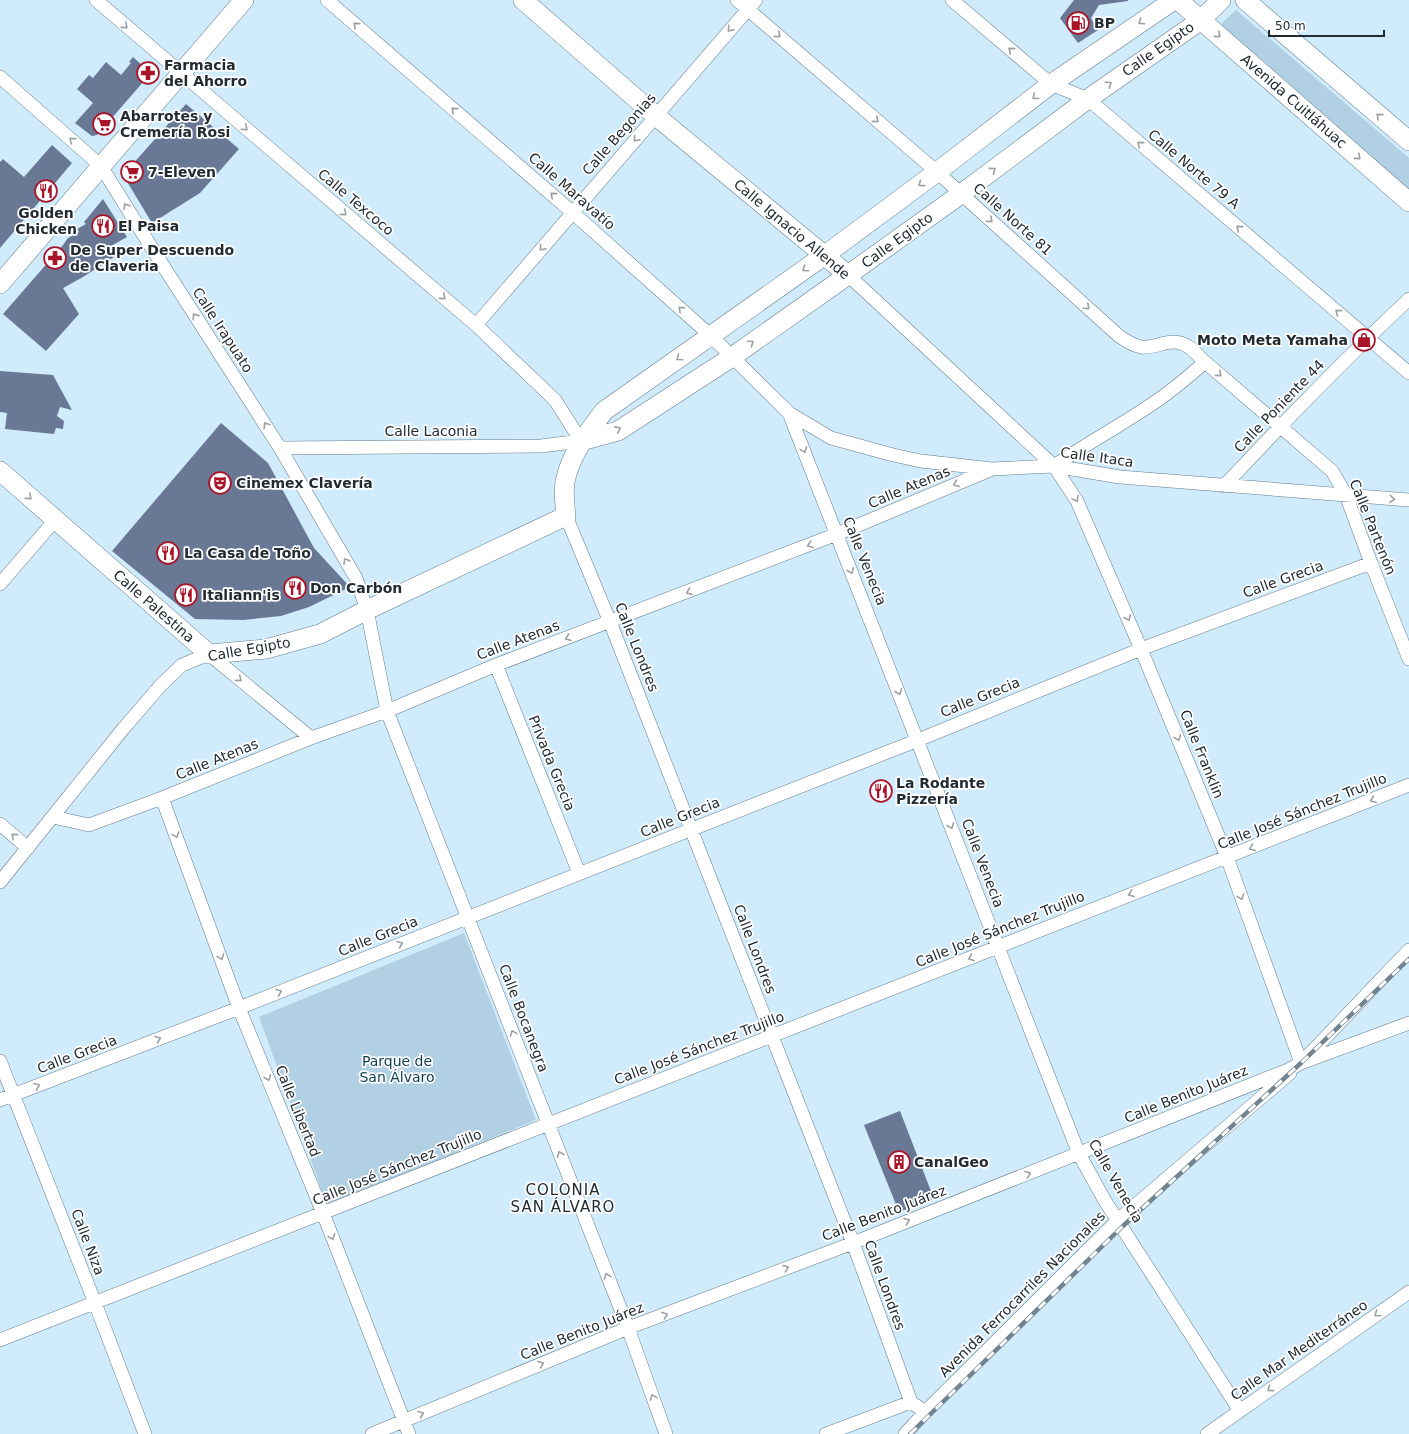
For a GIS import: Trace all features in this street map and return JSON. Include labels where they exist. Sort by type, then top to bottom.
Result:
[{"type":"street","name":"Calle Texcoco","points":[[96,0],[476,324],[555,400],[581,441]]},
{"type":"street","points":[[0,284],[244,0]]},
{"type":"street","name":"Calle Maravatío","points":[[327,0],[572,212],[710,335],[789,413]]},
{"type":"street","name":"Calle Ignacio Allende","points":[[523,0],[656,116],[848,275],[1054,466]]},
{"type":"street","name":"Calle Norte 81","points":[[738,0],[752,4],[1119,336],[1130,344],[1142,347],[1167,342],[1178,342],[1189,347],[1280,426]]},
{"type":"street","name":"Calle Norte 79 A","points":[[952,0],[1051,84],[1088,99],[1409,373]]},
{"type":"street","points":[[566,516],[564,497],[565,482],[581,441],[604,411],[825,255],[937,172],[1051,84],[1174,0]]},
{"type":"street","name":"Avenida Cuitláhuac","points":[[1178,0],[1409,202]]},
{"type":"street","name":"Calle Egipto","points":[[581,441],[618,431],[732,357],[961,194],[1088,99],[1201,20],[1221,0]]},
{"type":"street","points":[[1245,0],[1409,141]]},
{"type":"street","name":"Calle Begonias","points":[[476,324],[752,4]]},
{"type":"street","name":"Calle Irapuato","points":[[2,82],[101,166],[280,448],[356,578],[367,610]]},
{"type":"street","name":"Calle Poniente 44","points":[[1224,486],[1280,426],[1409,299]]},
{"type":"street","points":[[1054,466],[1153,404],[1205,362]]},
{"type":"street","name":"Calle Itaca","points":[[789,413],[831,438],[921,461],[992,469],[1054,466],[1120,477],[1409,500]]},
{"type":"street","name":"Calle Venecia","points":[[789,413],[1079,1154],[1118,1220],[1240,1411]]},
{"type":"street","name":"Calle Partenón","points":[[1280,426],[1332,471],[1346,495],[1409,659]]},
{"type":"street","name":"Calle Laconia","points":[[280,448],[541,446],[581,441]]},
{"type":"street","name":"Calle Franklin","points":[[1054,466],[1078,501],[1141,649],[1227,858],[1302,1063]]},
{"type":"street","name":"Calle Atenas","points":[[53,817],[89,825],[162,798],[311,738],[387,711],[496,665],[837,534],[992,469]]},
{"type":"street","name":"Calle Palestina","points":[[0,471],[209,654],[311,738]]},
{"type":"street","name":"Calle Egipto","points":[[0,882],[123,729],[160,685],[182,664],[209,654],[266,649],[320,634],[367,610],[566,516]]},
{"type":"street","name":"Calle Londres","points":[[566,516],[610,622],[853,1242],[911,1402]]},
{"type":"street","points":[[0,584],[56,519]]},
{"type":"street","name":"Calle Grecia","points":[[0,1100],[239,1008],[579,874],[918,740],[1141,649],[1371,563]]},
{"type":"street","name":"Calle Bocanegra","points":[[367,610],[387,711],[628,1328],[666,1434]]},
{"type":"street","name":"Privada Grecia","points":[[496,665],[579,874]]},
{"type":"street","name":"Calle José Sánchez Trujillo","points":[[0,1340],[772,1037],[1103,905],[1227,858],[1409,785]]},
{"type":"street","name":"Calle Libertad","points":[[162,798],[239,1008],[323,1213],[409,1434]]},
{"type":"street","points":[[0,824],[28,848]]},
{"type":"street","name":"Avenida Ferrocarriles Nacionales","points":[[904,1434],[1118,1220],[1302,1063],[1409,950]]},
{"type":"street","name":"Calle Benito Juárez","points":[[372,1434],[628,1328],[1079,1154],[1302,1063],[1409,1023]]},
{"type":"street","name":"Calle Niza","points":[[0,1062],[145,1434]]},
{"type":"street","name":"Calle Mar Mediterráneo","points":[[1207,1434],[1409,1292]]},
{"type":"street","points":[[826,1434],[911,1402],[926,1412]]},
{"type":"green space","points":[[1236,10],[1409,158],[1409,189],[1219,26]]},
{"type":"green space","name":"Parque de San Álvaro","points":[[464,933],[536,1120],[327,1205],[259,1017]]},
{"type":"building","name":"BP","points":[[1074,0],[1128,1],[1099,5],[1091,18],[1098,30],[1078,43],[1060,18]]},
{"type":"building","points":[[133,57],[151,73],[97,135],[92,136],[75,123],[93,103],[77,89],[89,75],[93,78],[106,62],[121,75],[131,63],[129,62]]},
{"type":"building","points":[[186,104],[239,149],[200,193],[152,223],[123,175]]},
{"type":"building","points":[[52,145],[72,163],[0,248],[0,162],[3,159],[24,177]]},
{"type":"building","points":[[103,199],[127,237],[111,246],[117,255],[63,288],[79,314],[46,351],[3,314],[68,238],[79,232],[77,229],[86,224],[84,222]]},
{"type":"building","points":[[0,371],[53,375],[72,410],[60,407],[57,416],[64,421],[63,429],[56,428],[54,434],[5,429],[7,413],[0,412]]},
{"type":"building","points":[[221,423],[268,463],[314,548],[350,587],[309,607],[281,616],[243,620],[195,619],[112,551]]},
{"type":"building","name":"CanalGeo","points":[[900,1111],[934,1199],[899,1212],[864,1125]]},
{"type":"railway","points":[[910,1434],[1123,1226],[1301,1063],[1409,959]]},
{"type":"place","name":"BP","points":[[1078,23]]},
{"type":"place","name":"Farmacia del Ahorro","points":[[148,73]]},
{"type":"place","name":"Abarrotes y Cremería Rosi","points":[[104,124]]},
{"type":"place","name":"7-Eleven","points":[[132,172]]},
{"type":"place","name":"Golden Chicken","points":[[46,191]]},
{"type":"place","name":"El Paisa","points":[[103,226]]},
{"type":"place","name":"De Super Descuendo de Claveria","points":[[55,258]]},
{"type":"place","name":"Moto Meta Yamaha","points":[[1364,340]]},
{"type":"place","name":"Cinemex Clavería","points":[[220,483]]},
{"type":"place","name":"La Casa de Toño","points":[[168,553]]},
{"type":"place","name":"Don Carbón","points":[[295,588]]},
{"type":"place","name":"Italiann'is","points":[[186,595]]},
{"type":"place","name":"La Rodante Pizzería","points":[[881,791]]},
{"type":"place","name":"CanalGeo","points":[[899,1162]]},
{"type":"district","name":"COLONIA SAN ÁLVARO","points":[[563,1198]]}]
